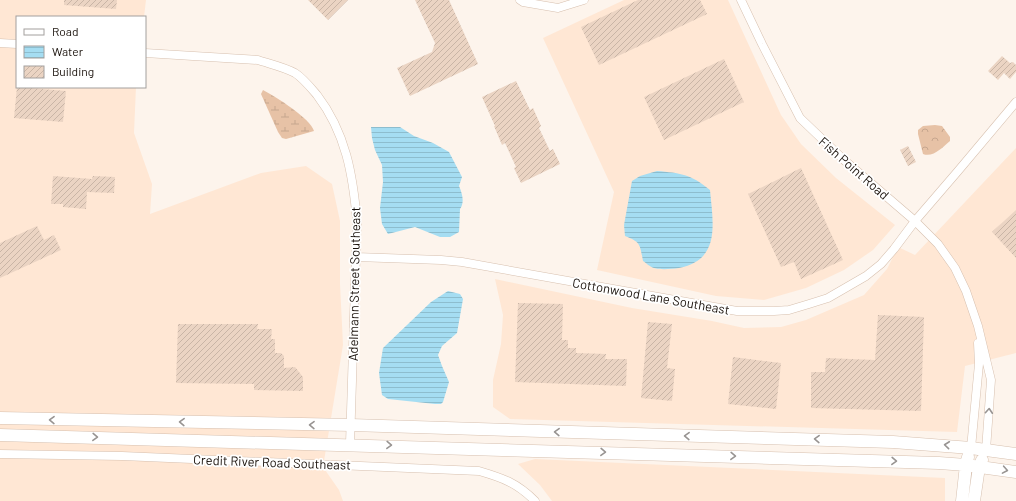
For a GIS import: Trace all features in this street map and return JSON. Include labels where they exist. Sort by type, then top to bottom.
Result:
[{"type":"main road","points":[[0,418],[351,425],[885,441],[971,448],[1016,454]]},
{"type":"main road","points":[[0,435],[932,462],[1016,472]]},
{"type":"main road","name":"Fish Point Road","points":[[962,501],[966,465],[971,448]]},
{"type":"main road","name":"Fish Point Road","points":[[974,501],[979,467],[986,450]]},
{"type":"street","points":[[520,0],[523,2],[558,8],[584,0]]},
{"type":"street","name":"Fish Point Road","points":[[741,0],[800,118],[839,156],[915,221],[938,244],[955,268],[966,290],[978,326],[991,380],[986,450]]},
{"type":"street","points":[[0,43],[16,44]]},
{"type":"street","name":"Adelmann Street Southeast","points":[[146,53],[258,60],[274,65],[296,74],[326,107],[337,127],[345,147],[354,194],[357,222],[350,444]]},
{"type":"street","name":"Cottonwood Lane Southeast","points":[[356,257],[462,262],[737,311],[789,310],[828,298],[866,276],[881,264],[915,221],[1016,102]]},
{"type":"street","name":"Fish Point Road","points":[[971,448],[979,364],[978,326]]},
{"type":"street","name":"Credit River Road Southeast","points":[[0,454],[122,456],[479,471],[502,478],[523,490],[535,501]]},
{"type":"shaded area","points":[[0,0],[146,0],[144,16],[16,16],[16,88],[136,88],[134,133],[152,184],[150,214],[261,173],[306,166],[332,184],[340,221],[340,284],[343,345],[323,467],[339,490],[343,501],[0,501]]},
{"type":"shaded area","points":[[624,0],[728,0],[781,115],[801,144],[836,178],[895,225],[873,250],[844,270],[806,288],[764,300],[716,296],[597,270],[614,192],[543,38]]},
{"type":"shaded area","points":[[1016,148],[1016,353],[965,366],[957,432],[510,419],[493,407],[493,380],[501,344],[503,315],[495,279],[632,308],[712,321],[744,328],[781,327],[806,320],[864,295],[887,269],[898,247],[915,255]]},
{"type":"shaded area","points":[[535,459],[945,478],[945,501],[552,501],[540,485],[518,464]]},
{"type":"green space","points":[[263,90],[300,114],[314,131],[286,139],[282,138],[261,94]]},
{"type":"green space","points":[[923,126],[942,126],[950,137],[950,141],[934,153],[927,155],[923,154],[918,130]]},
{"type":"water","points":[[371,127],[400,127],[414,136],[433,143],[449,152],[462,177],[459,186],[463,200],[460,209],[459,232],[450,237],[440,237],[415,227],[388,234],[382,224],[380,208],[383,182],[382,165],[375,150]]},
{"type":"water","points":[[657,171],[691,177],[710,190],[713,227],[711,238],[708,249],[702,257],[693,264],[679,268],[657,269],[651,267],[643,261],[637,242],[625,236],[624,225],[632,181],[640,176]]},
{"type":"water","points":[[448,291],[460,294],[463,299],[457,333],[442,346],[438,355],[449,382],[443,402],[441,404],[435,404],[388,399],[382,395],[379,373],[383,348],[431,302]]},
{"type":"building","points":[[64,0],[117,0],[116,9],[64,5]]},
{"type":"building","points":[[308,0],[348,0],[328,20]]},
{"type":"building","points":[[415,0],[449,0],[478,64],[410,96],[397,68],[432,52],[435,43]]},
{"type":"building","points":[[638,0],[700,0],[707,14],[599,65],[581,27]]},
{"type":"building","points":[[1002,56],[1010,63],[1013,62],[1016,65],[1016,72],[1010,79],[1004,73],[998,80],[988,71]]},
{"type":"building","points":[[724,59],[744,102],[664,140],[644,97]]},
{"type":"building","points":[[516,81],[530,110],[533,108],[541,126],[539,128],[550,151],[553,149],[560,164],[521,183],[514,168],[516,167],[505,143],[502,145],[482,97]]},
{"type":"building","points":[[17,88],[66,91],[63,122],[14,118]]},
{"type":"building","points":[[908,146],[916,162],[908,166],[900,150]]},
{"type":"building","points":[[801,168],[843,260],[801,279],[794,262],[781,267],[748,194]]},
{"type":"building","points":[[53,176],[92,179],[93,176],[115,177],[114,193],[87,192],[86,209],[63,207],[63,204],[51,204]]},
{"type":"building","points":[[1016,210],[1016,258],[992,232]]},
{"type":"building","points":[[37,226],[44,240],[54,235],[61,250],[0,278],[0,243]]},
{"type":"building","points":[[518,303],[563,304],[562,340],[568,340],[568,348],[576,348],[576,353],[606,354],[605,359],[627,359],[626,386],[515,382]]},
{"type":"building","points":[[878,315],[924,317],[921,411],[811,408],[811,372],[825,372],[826,358],[875,360]]},
{"type":"building","points":[[648,322],[672,324],[667,368],[675,369],[672,401],[641,398]]},
{"type":"building","points":[[178,324],[258,324],[257,329],[272,329],[271,339],[275,339],[275,353],[281,353],[284,356],[284,368],[295,367],[303,377],[303,391],[254,390],[254,384],[176,383]]},
{"type":"building","points":[[733,357],[781,363],[776,409],[728,404]]}]
